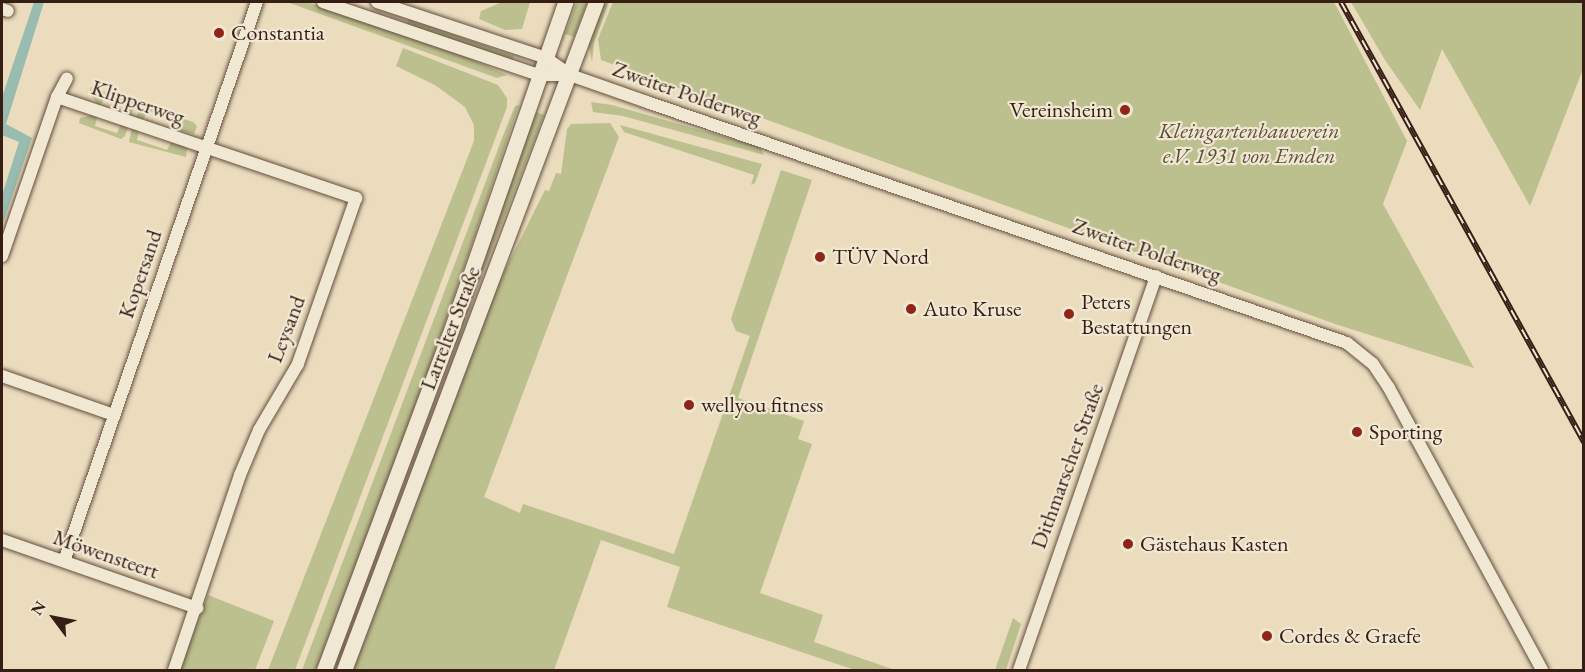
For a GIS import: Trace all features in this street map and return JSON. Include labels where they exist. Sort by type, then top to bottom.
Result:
[{"type":"street","name":"Kopersand","points":[[64,561],[257,2]]},
{"type":"street","name":"Zweiter Polderweg","points":[[323,2],[540,75],[570,75]]},
{"type":"street","name":"Larrelter Straße","points":[[324,670],[449,336],[565,2]]},
{"type":"street","name":"Larrelter Straße","points":[[344,670],[596,2]]},
{"type":"street","name":"Zweiter Polderweg","points":[[384,3],[546,58],[570,75],[1332,336],[1360,351],[1373,364],[1542,670]]},
{"type":"street","points":[[381,22],[384,3]]},
{"type":"street","name":"Klipperweg","points":[[2,256],[57,97],[67,78]]},
{"type":"street","name":"Klipperweg","points":[[57,97],[206,147]]},
{"type":"street","name":"Leysand","points":[[174,670],[244,465],[259,430],[298,364],[356,198],[206,147]]},
{"type":"street","name":"Dithmarscher Straße","points":[[1019,670],[1156,276]]},
{"type":"street","points":[[2,376],[114,415]]},
{"type":"street","name":"Möwensteert","points":[[2,540],[197,608]]},
{"type":"green space","points":[[287,2],[307,2],[471,59],[507,75],[497,78]]},
{"type":"green space","points":[[502,2],[530,2],[522,29],[505,30],[479,19],[481,11]]},
{"type":"green space","points":[[577,2],[587,2],[574,37],[565,34]]},
{"type":"green space","points":[[603,2],[609,2],[594,43],[592,62],[588,42]]},
{"type":"green space","name":"Kleingartenbauverein e.V. 1931 von Emden","points":[[613,2],[1334,2],[1407,141],[1383,204],[1474,368],[1335,324],[601,60],[598,39]]},
{"type":"green space","points":[[1351,2],[1583,2],[1583,69],[1530,206],[1442,49],[1420,110],[1385,60]]},
{"type":"green space","points":[[408,19],[514,56],[512,60],[407,25]]},
{"type":"green space","points":[[403,48],[498,85],[507,98],[507,107],[295,670],[268,670],[474,141],[474,125],[465,107],[435,85],[396,66]]},
{"type":"green space","points":[[91,87],[134,102],[132,115],[123,112],[126,103],[105,95],[101,105],[98,104],[89,93]]},
{"type":"green space","points":[[591,102],[612,105],[760,147],[764,155],[623,116],[593,112]]},
{"type":"green space","points":[[142,105],[193,122],[197,126],[194,134],[174,129],[176,120],[147,110],[144,119],[136,117]]},
{"type":"green space","points":[[519,105],[429,370],[316,670],[302,670],[504,133],[515,106]]},
{"type":"green space","points":[[536,112],[544,115],[443,376],[483,255]]},
{"type":"green space","points":[[93,115],[97,117],[95,126],[117,133],[121,124],[128,127],[125,136],[121,139],[79,123],[80,118]]},
{"type":"green space","points":[[610,123],[619,137],[484,497],[520,513],[523,504],[674,554],[750,336],[736,331],[731,319],[781,170],[812,180],[738,398],[804,421],[798,439],[812,444],[760,593],[823,615],[814,642],[895,670],[855,670],[667,607],[680,567],[601,540],[554,670],[353,670],[499,282],[545,190],[549,191],[556,173],[561,174],[567,129],[571,124]]},
{"type":"green space","points":[[620,125],[762,164],[755,183],[751,185],[754,175],[624,132]]},
{"type":"green space","points":[[132,128],[139,130],[137,140],[167,150],[171,142],[187,148],[186,157],[129,142]]},
{"type":"green space","points":[[208,595],[274,621],[255,670],[179,670]]},
{"type":"green space","points":[[1013,618],[1021,624],[1006,670],[995,670]]},
{"type":"water","points":[[34,2],[44,2],[6,124],[32,138],[2,226],[2,195],[19,142],[2,135],[2,97]]},
{"type":"railway","points":[[1341,2],[1584,442]]},
{"type":"place","name":"Constantia","points":[[219,33]]},
{"type":"place","name":"Vereinsheim","points":[[1125,110]]},
{"type":"place","name":"TÜV Nord","points":[[820,257]]},
{"type":"place","name":"Auto Kruse","points":[[911,309]]},
{"type":"place","name":"Peters Bestattungen","points":[[1069,314]]},
{"type":"place","name":"wellyou fitness","points":[[689,405]]},
{"type":"place","name":"Sporting","points":[[1357,432]]},
{"type":"place","name":"Gästehaus Kasten","points":[[1128,544]]},
{"type":"place","name":"Cordes & Graefe","points":[[1267,636]]}]
